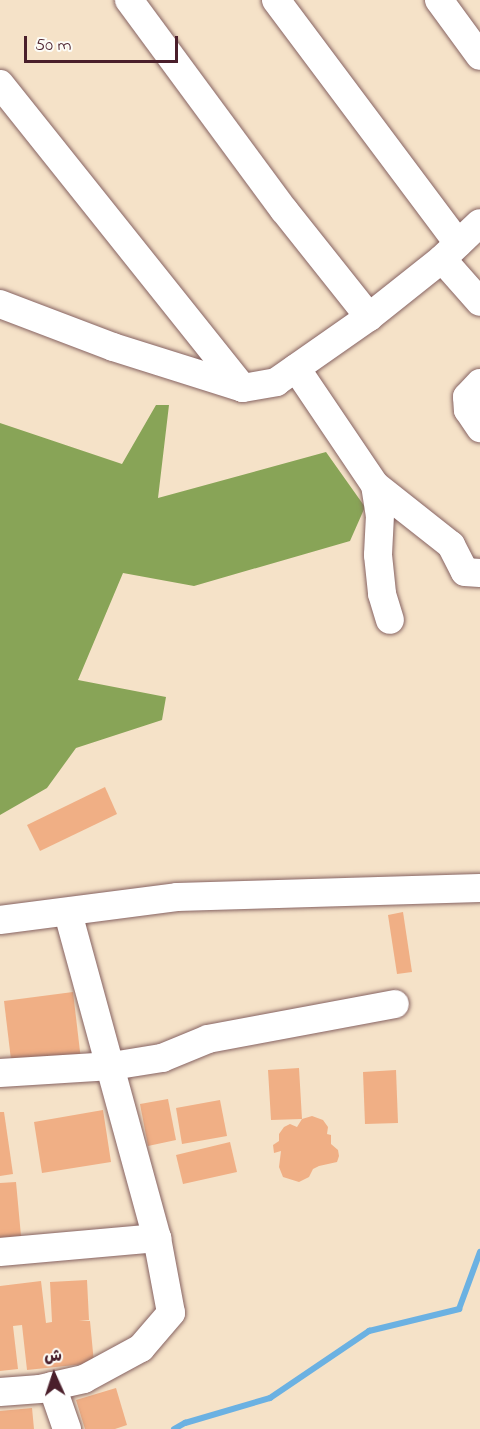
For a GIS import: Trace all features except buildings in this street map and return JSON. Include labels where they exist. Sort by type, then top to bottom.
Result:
[{"type":"street","points":[[129,0],[284,210],[369,317]]},
{"type":"street","points":[[276,0],[450,251],[480,302]]},
{"type":"street","points":[[439,0],[480,56]]},
{"type":"street","points":[[0,84],[243,388]]},
{"type":"street","points":[[0,304],[113,347],[243,388],[276,382],[369,317],[450,251],[480,223]]},
{"type":"street","points":[[296,368],[375,485],[451,544],[465,572],[480,573]]},
{"type":"street","points":[[480,383],[467,397],[468,410],[480,428]]},
{"type":"street","points":[[375,485],[380,515],[378,555],[381,584],[390,620]]},
{"type":"street","points":[[0,920],[68,913],[177,897],[480,888]]},
{"type":"street","points":[[0,1392],[52,1386],[84,1379],[141,1348],[171,1313],[157,1238],[112,1066],[68,913]]},
{"type":"street","points":[[0,1073],[112,1066],[162,1058],[208,1039],[395,1004]]},
{"type":"street","points":[[0,1252],[157,1238]]},
{"type":"street","points":[[52,1386],[67,1429]]},
{"type":"green space","points":[[156,405],[169,405],[158,498],[326,452],[365,507],[350,541],[194,586],[123,573],[78,680],[166,697],[162,720],[76,748],[47,788],[0,815],[0,423],[122,464]]},
{"type":"waterway","points":[[174,1429],[185,1423],[270,1398],[369,1331],[459,1309],[480,1252]]}]
